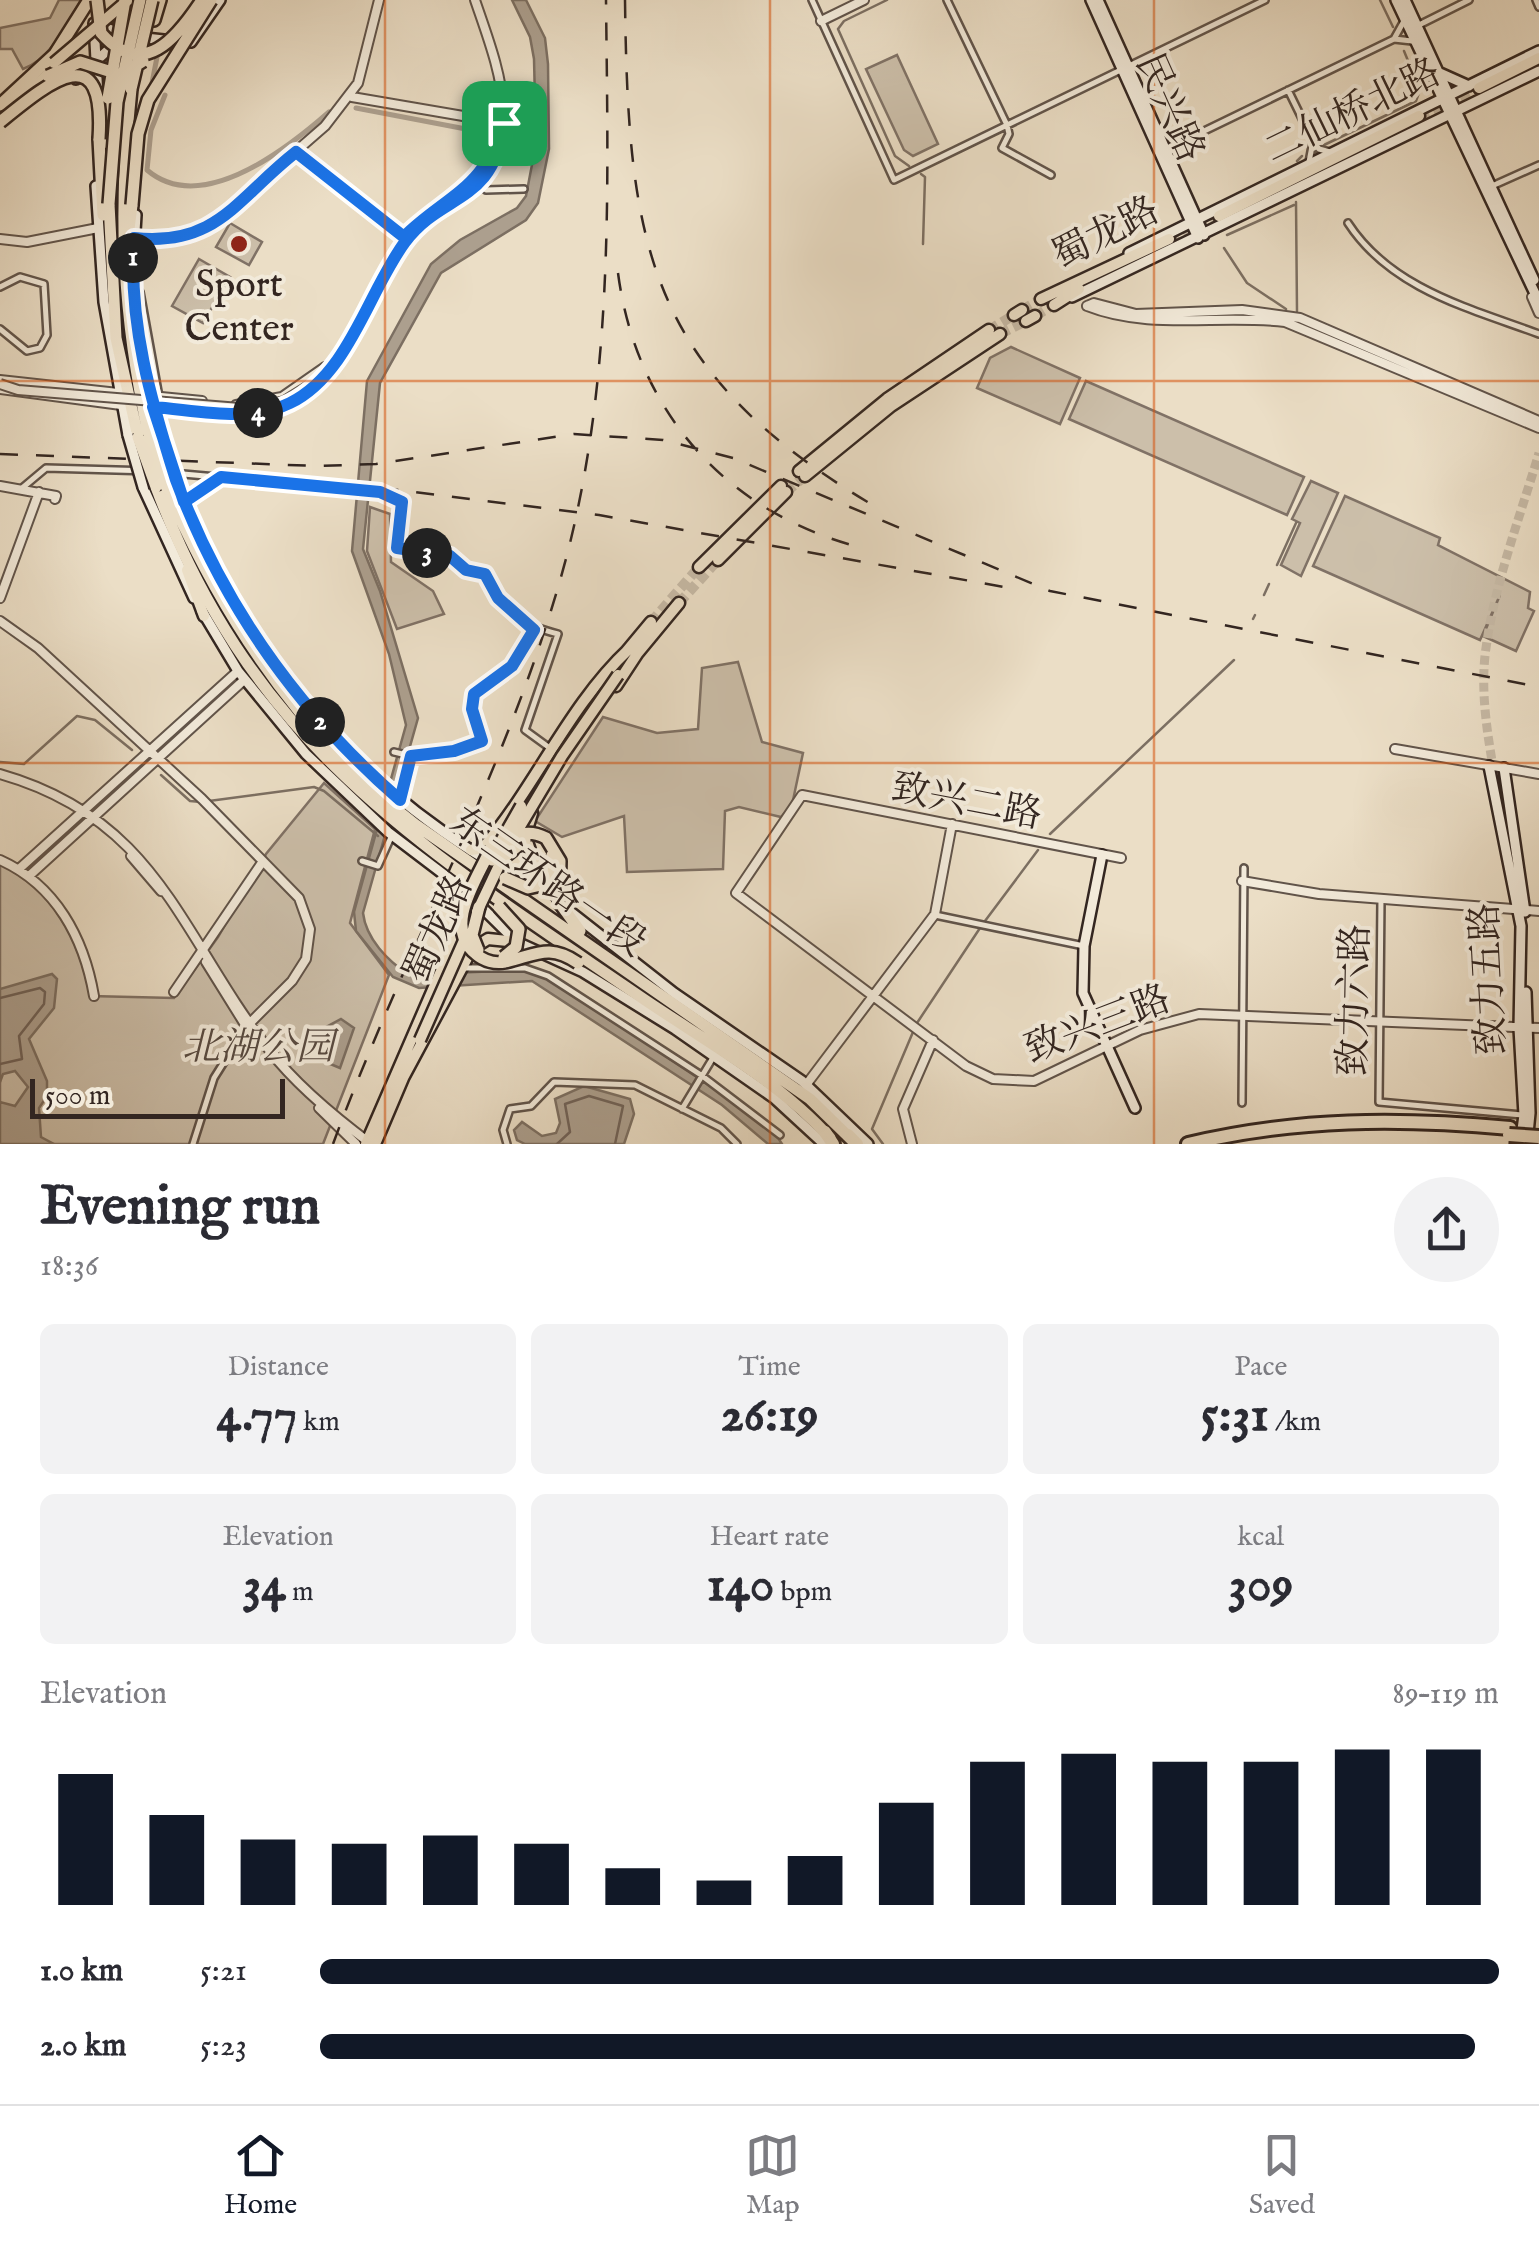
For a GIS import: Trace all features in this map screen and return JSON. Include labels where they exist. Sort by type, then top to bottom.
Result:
[{"type":"highway","points":[[91,0],[101,33],[122,50],[140,54],[172,40],[202,0]]},
{"type":"highway","points":[[0,105],[20,91],[55,54],[91,0]]},
{"type":"highway","points":[[102,173],[108,98],[132,0]]},
{"type":"highway","name":"东三环路一段","points":[[132,0],[117,102],[115,204],[145,437]]},
{"type":"highway","name":"东三环路一段","points":[[152,0],[131,88],[110,267],[116,338],[179,550],[211,608],[275,704],[392,831],[413,830]]},
{"type":"highway","points":[[115,204],[143,61],[160,0]]},
{"type":"highway","points":[[115,204],[148,100],[211,0]]},
{"type":"highway","points":[[41,81],[73,62],[121,75],[143,61]]},
{"type":"highway","points":[[0,122],[56,78],[83,78],[101,99],[102,173],[115,204],[126,254],[123,286]]},
{"type":"highway","name":"东三环路一段","points":[[161,488],[197,560],[280,688],[347,765],[399,803],[413,830],[671,1009],[804,1114],[829,1141]]},
{"type":"highway","points":[[521,806],[491,848],[464,907],[460,924],[463,938],[474,952],[489,961],[504,962],[545,949],[671,1009]]},
{"type":"highway","points":[[413,830],[528,888],[540,886],[551,872],[552,858],[547,846],[526,840],[502,859]]},
{"type":"highway","points":[[413,830],[444,869],[516,922],[520,935],[513,952],[500,958],[486,956],[473,943],[479,907]]},
{"type":"highway","points":[[485,871],[509,838],[538,834],[558,852],[558,902],[574,927],[671,1009]]},
{"type":"highway","name":"东三环路一段","points":[[671,1009],[746,1052],[810,1099],[853,1141]]},
{"type":"highway","points":[[699,1010],[746,1052]]},
{"type":"highway","points":[[675,1029],[764,1082]]},
{"type":"highway","points":[[1188,1144],[1275,1126],[1374,1118],[1526,1135]]},
{"type":"highway","points":[[1228,1144],[1327,1127],[1526,1135]]},
{"type":"main road","points":[[91,0],[98,106]]},
{"type":"main road","points":[[0,105],[48,55],[91,0]]},
{"type":"main road","points":[[20,91],[132,0]]},
{"type":"main road","points":[[0,122],[132,0]]},
{"type":"main road","points":[[145,437],[154,400],[136,325],[134,238],[146,121],[158,92],[220,0]]},
{"type":"main road","name":"民兴路","points":[[1094,0],[1200,236]]},
{"type":"main road","points":[[1396,0],[1436,74],[1478,89]]},
{"type":"main road","points":[[1404,0],[1517,261],[1539,302]]},
{"type":"main road","points":[[94,24],[127,36],[190,43]]},
{"type":"main road","points":[[0,122],[57,83],[74,80],[127,36]]},
{"type":"main road","points":[[1221,218],[1420,116],[1453,111],[1478,89],[1539,61]]},
{"type":"main road","name":"民兴路","points":[[1124,69],[1165,150],[1193,220]]},
{"type":"main road","points":[[1420,116],[1436,74]]},
{"type":"main road","points":[[74,80],[94,92],[115,204],[98,228],[118,393],[121,405],[145,437],[184,582],[241,675],[306,754],[375,814]]},
{"type":"main road","name":"二仙桥北路","points":[[1193,220],[1333,152],[1420,116],[1447,96],[1478,89]]},
{"type":"main road","points":[[1453,111],[1492,186],[1539,292]]},
{"type":"main road","name":"蜀龙路","points":[[1051,300],[1200,236],[1420,116]]},
{"type":"main road","name":"蜀龙路","points":[[1051,300],[1193,220]]},
{"type":"main road","name":"蜀龙路","points":[[1051,300],[1170,242]]},
{"type":"main road","points":[[802,473],[995,332]]},
{"type":"main road","points":[[161,488],[184,502],[280,688]]},
{"type":"main road","points":[[699,568],[784,489],[718,560]]},
{"type":"main road","points":[[179,550],[204,616]]},
{"type":"main road","name":"蜀龙路","points":[[367,1144],[416,1039],[485,871],[521,806],[633,651],[678,603]]},
{"type":"main road","points":[[239,614],[277,670],[382,790]]},
{"type":"main road","name":"蜀龙路","points":[[633,651],[651,622]]},
{"type":"main road","points":[[471,850],[483,848],[504,824],[567,727],[633,651]]},
{"type":"main road","points":[[541,882],[526,828],[633,651]]},
{"type":"main road","name":"蜀龙路","points":[[416,1039],[502,859],[544,784],[616,673]]},
{"type":"main road","points":[[347,765],[371,774]]},
{"type":"main road","name":"致力五路","points":[[1489,766],[1498,787],[1522,910],[1526,1135]]},
{"type":"main road","name":"致力五路","points":[[1498,787],[1504,768]]},
{"type":"main road","points":[[399,803],[471,850],[541,882],[588,929],[806,1084],[868,1144]]},
{"type":"main road","points":[[392,831],[463,890],[516,942]]},
{"type":"main road","points":[[1102,855],[1084,946],[1083,993],[1135,1108]]},
{"type":"main road","points":[[400,1076],[427,991],[460,919],[463,890]]},
{"type":"main road","points":[[400,1076],[458,969],[480,943],[496,938],[569,964],[675,1029],[829,1141]]},
{"type":"main road","name":"致力五路","points":[[1522,1028],[1526,1135]]},
{"type":"street","points":[[134,238],[162,242],[192,236],[229,212],[296,152],[352,97],[380,0]]},
{"type":"street","points":[[139,284],[154,400],[238,413],[272,410],[306,393],[327,368],[405,238],[475,181],[490,160],[502,123],[497,56],[473,0]]},
{"type":"street","points":[[812,0],[894,180],[1265,0]]},
{"type":"street","points":[[821,21],[864,0]]},
{"type":"street","points":[[947,0],[1007,125],[1010,134],[1002,148],[1051,175]]},
{"type":"street","points":[[1417,26],[1469,0]]},
{"type":"street","points":[[1394,39],[1404,18]]},
{"type":"street","points":[[1165,150],[1394,39],[1416,42]]},
{"type":"street","points":[[1288,90],[1318,149],[1333,152]]},
{"type":"street","points":[[352,97],[502,123]]},
{"type":"street","points":[[1308,165],[1313,141]]},
{"type":"street","points":[[296,152],[405,238]]},
{"type":"street","points":[[1492,186],[1539,165]]},
{"type":"street","points":[[486,190],[524,189]]},
{"type":"street","points":[[1348,224],[1372,255],[1406,280],[1539,334]]},
{"type":"street","points":[[0,239],[27,242],[98,228]]},
{"type":"street","points":[[1517,261],[1539,312]]},
{"type":"street","points":[[1528,265],[1539,282]]},
{"type":"street","points":[[0,288],[20,278],[44,284],[47,335],[40,348],[27,351],[0,330]]},
{"type":"street","points":[[1094,303],[1136,314],[1242,310],[1300,318],[1539,425],[1285,322],[1240,317],[1140,321],[1086,306],[1094,303]]},
{"type":"street","points":[[0,385],[252,409],[292,398],[327,368]]},
{"type":"street","points":[[0,385],[118,393]]},
{"type":"street","points":[[0,385],[121,405]]},
{"type":"street","points":[[22,489],[46,468],[91,466],[372,491],[402,502],[397,548],[450,556],[466,570],[485,574],[498,598],[534,630],[558,634],[525,730],[547,746]]},
{"type":"street","points":[[184,502],[221,477]]},
{"type":"street","points":[[0,488],[38,494]]},
{"type":"street","points":[[0,488],[38,494]]},
{"type":"street","points":[[0,598],[38,494]]},
{"type":"street","points":[[0,621],[38,648],[212,808],[299,898],[308,918],[310,940],[298,974],[248,1026],[214,1078],[194,1144]]},
{"type":"street","points":[[394,752],[411,756],[454,751],[482,741],[472,709],[474,694],[512,666],[534,630]]},
{"type":"street","points":[[30,876],[150,750],[241,675]]},
{"type":"street","points":[[19,869],[158,758],[241,675]]},
{"type":"street","points":[[1395,749],[1539,774]]},
{"type":"street","points":[[399,803],[411,756]]},
{"type":"street","points":[[0,776],[87,815],[149,876],[248,1026],[294,1078],[367,1144]]},
{"type":"street","name":"致兴二路","points":[[736,893],[802,795],[1121,858]]},
{"type":"street","points":[[806,1084],[935,914],[952,824]]},
{"type":"street","points":[[362,861],[378,866],[392,831]]},
{"type":"street","points":[[0,860],[30,876],[70,923],[90,971],[94,996]]},
{"type":"street","points":[[174,992],[263,861]]},
{"type":"street","points":[[1242,1103],[1244,868]]},
{"type":"street","points":[[1242,881],[1539,911]]},
{"type":"street","name":"致兴三路","points":[[736,893],[981,1075],[1019,1084],[1170,1018],[1240,1014],[1539,1028]]},
{"type":"street","name":"致力六路","points":[[1381,898],[1379,1102],[1524,1116]]},
{"type":"street","points":[[935,914],[1084,946]]},
{"type":"street","points":[[458,969],[525,968],[548,976],[701,1075],[780,1135]]},
{"type":"street","points":[[912,1144],[903,1109],[932,1040]]},
{"type":"street","points":[[682,1109],[714,1056]]},
{"type":"street","points":[[507,1144],[503,1130],[510,1109],[531,1106],[554,1082],[635,1086],[721,1128],[737,1144]]},
{"type":"green space","points":[[59,0],[81,0],[50,49],[23,69],[12,49],[0,49],[0,28],[50,18]]},
{"type":"green space","points":[[897,55],[938,144],[913,156],[904,150],[866,69]]},
{"type":"green space","name":"Sport Center","points":[[230,223],[262,242],[249,265],[216,247]]},
{"type":"green space","points":[[199,259],[230,277],[203,323],[172,306]]},
{"type":"green space","points":[[1011,347],[1080,378],[1060,424],[977,388],[990,358]]},
{"type":"green space","points":[[1086,381],[1304,477],[1287,515],[1069,419]]},
{"type":"green space","points":[[1311,481],[1338,493],[1301,576],[1281,565],[1300,523],[1292,519]]},
{"type":"green space","points":[[1345,496],[1440,538],[1438,545],[1530,592],[1528,608],[1534,611],[1516,651],[1483,636],[1500,595],[1480,640],[1313,566]]},
{"type":"green space","points":[[370,507],[390,514],[391,562],[433,591],[444,614],[397,629],[367,551]]},
{"type":"green space","points":[[738,662],[762,742],[803,753],[792,805],[781,817],[739,807],[725,811],[723,869],[627,872],[624,816],[562,837],[535,821],[603,717],[657,733],[698,729],[702,668]]},
{"type":"green space","name":"北湖公园","points":[[324,783],[375,829],[350,923],[389,975],[323,1144],[0,1144],[0,864],[35,888],[61,919],[79,955],[90,996],[174,998],[218,937],[266,854]]},
{"type":"water","points":[[512,0],[526,0],[545,38],[549,149],[538,203],[526,220],[441,273],[380,383],[363,549],[380,591],[418,718],[363,913],[365,923],[379,948],[409,975],[523,970],[551,979],[771,1127],[782,1144],[768,1144],[722,1105],[532,981],[419,988],[393,977],[356,931],[354,912],[406,725],[389,654],[352,551],[367,381],[431,264],[460,240],[517,208],[526,196],[536,144],[534,59],[530,37]]},
{"type":"water","points":[[52,974],[57,979],[54,1008],[29,1039],[47,1081],[47,1096],[39,1108],[41,1137],[54,1144],[0,1144],[0,1102],[15,1106],[28,1087],[15,1071],[3,1074],[0,1082],[0,989]]},
{"type":"water","points":[[341,1019],[354,1028],[340,1068],[311,1056],[323,1053],[327,1039],[315,1033]]},
{"type":"water","points":[[584,1086],[630,1099],[634,1114],[624,1144],[525,1144],[517,1140],[514,1130],[522,1122],[542,1136],[556,1133],[560,1123],[555,1099]]},
{"type":"waterway","points":[[887,0],[844,21],[838,29],[895,156],[909,166]]},
{"type":"waterway","points":[[1380,0],[1393,27]]},
{"type":"waterway","points":[[1324,145],[1416,101],[1420,90],[1404,51]]},
{"type":"waterway","points":[[152,83],[158,52]]},
{"type":"waterway","points":[[165,95],[151,130],[147,170],[169,182],[193,186],[218,182],[268,159],[329,112]]},
{"type":"waterway","points":[[356,108],[492,134]]},
{"type":"waterway","points":[[512,134],[529,136]]},
{"type":"waterway","points":[[1297,161],[1302,156]]},
{"type":"waterway","points":[[921,174],[925,177],[923,244]]},
{"type":"waterway","points":[[1296,202],[1297,311]]},
{"type":"waterway","points":[[1227,235],[1294,205]]},
{"type":"waterway","points":[[1224,248],[1247,283],[1286,309]]},
{"type":"waterway","points":[[1277,565],[1296,523]]},
{"type":"waterway","points":[[1264,595],[1269,584]]},
{"type":"waterway","points":[[1253,619],[1255,615]]},
{"type":"waterway","points":[[1050,834],[1234,660]]},
{"type":"waterway","points":[[0,762],[24,764],[77,716],[95,720],[132,750]]},
{"type":"waterway","points":[[161,775],[190,801],[201,802]]},
{"type":"waterway","points":[[209,801],[314,787],[378,836]]},
{"type":"waterway","points":[[985,921],[1038,850]]},
{"type":"waterway","points":[[917,1023],[980,928]]},
{"type":"waterway","points":[[883,1144],[872,1129],[913,1032]]},
{"type":"tunnel","points":[[1419,116],[1479,88]]},
{"type":"tunnel","points":[[1169,239],[1219,216]]},
{"type":"tunnel","points":[[1022,310],[1041,299]]},
{"type":"tunnel","points":[[1035,316],[1054,305]]},
{"type":"tunnel","points":[[989,330],[1014,315]]},
{"type":"tunnel","points":[[1000,334],[1026,321]]},
{"type":"tunnel","points":[[1494,772],[1484,695],[1486,648],[1502,574],[1539,453]]},
{"type":"tunnel","points":[[786,492],[805,476]]},
{"type":"tunnel","points":[[679,603],[718,560]]},
{"type":"tunnel","points":[[651,622],[699,567]]},
{"type":"tunnel","points":[[1497,765],[1501,787]]},
{"type":"railway","points":[[333,1144],[518,706],[567,555],[582,486],[601,348],[607,210],[606,0]]},
{"type":"railway","points":[[625,0],[633,163],[645,232],[665,294],[696,351],[738,404],[796,454],[871,504]]},
{"type":"railway","points":[[618,273],[628,323],[644,369],[667,411],[695,448],[729,481],[767,509],[811,531],[859,547]]},
{"type":"railway","points":[[0,454],[317,466],[376,464],[574,434],[663,440],[733,458],[1050,591],[1539,687]]},
{"type":"railway","points":[[309,479],[599,515],[1010,588]]},
{"type":"place","name":"Sport Center","points":[[239,244]]},
{"type":"route","points":[[504,123],[499,122],[490,160],[475,181],[404,237],[296,152],[208,228],[178,240],[134,238],[132,290],[153,407],[176,480],[179,490],[184,502],[208,557],[239,614],[277,670],[326,729],[400,800],[411,756],[480,744],[484,738],[472,709],[474,694],[512,666],[534,630],[498,598],[485,574],[466,570],[450,556],[397,548],[402,502],[380,492],[221,477],[216,484],[184,502],[153,407],[254,413],[277,409],[306,393],[328,370],[406,240],[467,195],[487,174],[499,148],[504,123]]}]
